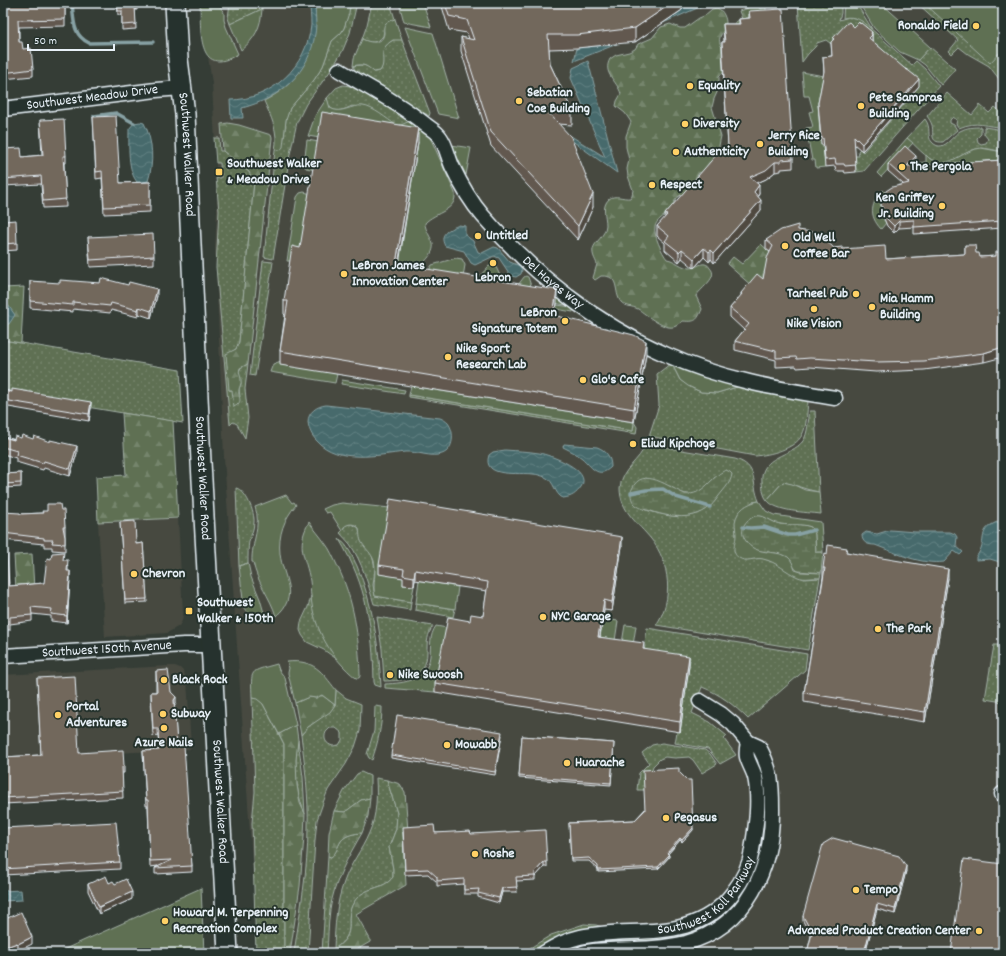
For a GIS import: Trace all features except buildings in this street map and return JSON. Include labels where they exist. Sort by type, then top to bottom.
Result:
[{"type":"main road","name":"Southwest Walker Road","points":[[176,3],[178,59],[185,114],[201,462],[228,953]]},
{"type":"street","name":"Del Hayes Way","points":[[339,70],[396,103],[418,118],[440,136],[452,166],[464,189],[481,214],[506,242],[534,268],[597,317],[632,339],[664,354],[724,376],[772,388],[835,398]]},
{"type":"street","name":"Southwest Meadow Drive","points":[[3,109],[182,88]]},
{"type":"street","name":"Southwest 150th Avenue","points":[[3,656],[184,645],[212,645]]},
{"type":"street","name":"Southwest Koll Parkway","points":[[583,953],[667,947],[687,943],[717,929],[739,911],[750,897],[761,876],[768,853],[772,824],[772,788],[769,769],[759,746],[748,742],[733,724],[721,714],[700,701]]},
{"type":"street","name":"Southwest Koll Parkway","points":[[544,953],[566,941],[580,937],[660,931],[684,927],[694,924],[707,917],[728,900],[738,886],[752,852],[758,799],[755,777],[747,756],[748,742]]},
{"type":"shaded area","points":[[200,3],[1003,3],[1003,953],[258,953],[256,904],[255,905],[224,457],[215,246],[217,211],[212,83]]},
{"type":"shaded area","points":[[178,518],[183,614],[182,621],[179,626],[167,633],[105,637],[98,522]]},
{"type":"shaded area","points":[[169,666],[180,668],[187,679],[191,749],[3,759],[3,675]]},
{"type":"green space","points":[[200,3],[218,3],[224,13],[226,27],[238,54],[224,60],[214,60],[208,56],[201,37]]},
{"type":"green space","points":[[230,3],[262,3],[262,9],[230,24],[228,18]]},
{"type":"green space","points":[[315,3],[350,3],[349,13],[341,33],[332,41],[323,66],[314,80],[290,108],[286,120],[283,147],[280,150],[275,150],[275,131],[272,119],[264,101],[278,93],[290,83],[306,61],[314,34]]},
{"type":"green space","points":[[350,3],[357,3],[350,33],[342,52],[331,70],[306,104],[297,122],[290,154],[273,259],[264,257],[275,150],[277,150],[284,138],[286,119],[290,108],[314,80],[323,66],[332,41],[344,28]]},
{"type":"green space","points":[[372,3],[390,3],[395,19],[386,23],[383,36],[376,42],[362,39]]},
{"type":"green space","points":[[399,3],[423,3],[431,27],[404,22]]},
{"type":"green space","points":[[746,3],[757,3],[760,9],[766,7],[766,19],[735,29],[735,22],[742,19],[739,11],[748,8]]},
{"type":"green space","points":[[798,3],[841,3],[839,20],[849,17],[860,19],[912,65],[916,61],[925,69],[939,86],[864,171],[856,172],[855,156],[859,156],[858,151],[860,149],[863,152],[906,102],[826,40],[817,43],[802,62]]},
{"type":"green space","points":[[844,3],[856,3],[872,29],[859,19],[851,17],[843,18]]},
{"type":"green space","points":[[859,3],[881,3],[930,47],[918,60],[900,52],[874,28]]},
{"type":"green space","name":"Ronaldo Field","points":[[917,3],[1003,3],[1003,84],[989,66],[959,47],[952,54],[949,51],[958,40]]},
{"type":"green space","name":"Ronaldo Field","points":[[924,3],[1003,3],[1003,49],[990,63]]},
{"type":"green space","points":[[717,8],[722,12],[726,20],[725,27],[720,36],[720,43],[727,54],[724,72],[719,76],[719,88],[712,107],[721,136],[716,160],[707,170],[699,173],[686,193],[678,197],[670,211],[661,218],[655,226],[655,234],[658,243],[667,259],[687,268],[706,264],[712,271],[712,275],[709,282],[696,296],[702,309],[696,320],[683,321],[676,326],[667,327],[656,322],[638,309],[625,305],[621,302],[616,285],[611,278],[601,276],[595,280],[593,278],[597,264],[593,255],[593,249],[604,233],[606,225],[604,211],[605,205],[611,198],[630,198],[633,190],[628,176],[627,169],[629,160],[626,147],[626,136],[631,122],[625,113],[616,106],[621,94],[609,73],[608,64],[610,59],[616,55],[629,52],[635,49],[638,44],[652,38],[661,27],[670,24],[680,28],[685,28],[712,9]]},
{"type":"green space","points":[[262,9],[259,27],[254,37],[241,50],[230,24]]},
{"type":"green space","points":[[395,19],[402,40],[393,40],[384,48],[383,63],[380,71],[374,72],[363,65],[353,66],[354,58],[362,39],[372,42],[381,40],[384,33],[385,24]]},
{"type":"green space","points":[[405,27],[433,33],[459,118],[438,114]]},
{"type":"green space","points":[[399,39],[402,40],[430,113],[429,116],[361,76],[356,72],[353,66],[363,65],[367,66],[374,72],[380,71],[382,66],[383,49],[391,41]]},
{"type":"green space","points":[[930,47],[955,69],[941,85],[925,65],[918,60]]},
{"type":"green space","points":[[802,72],[824,76],[830,141],[825,167],[816,168],[815,160],[812,160],[806,128],[813,127],[809,112],[813,111],[809,96],[804,96]]},
{"type":"green space","points":[[343,85],[350,86],[412,120],[406,124],[398,126],[352,106],[338,111],[332,109],[327,98],[336,88]]},
{"type":"green space","points":[[947,93],[972,115],[980,105],[989,113],[995,107],[1003,114],[1003,127],[971,124],[959,128],[956,124],[957,120],[953,117],[950,120],[950,123],[954,125],[957,130],[943,142],[936,141],[933,137],[931,122],[927,116]]},
{"type":"green space","points":[[327,98],[330,108],[334,110],[363,106],[375,111],[396,125],[401,125],[412,120],[425,130],[430,137],[455,193],[455,199],[449,208],[429,219],[425,223],[433,244],[432,251],[425,261],[411,270],[403,272],[320,138],[308,136],[315,116]]},
{"type":"green space","points":[[925,119],[928,126],[930,140],[936,145],[940,146],[947,143],[960,131],[968,128],[981,127],[981,134],[977,138],[978,142],[981,144],[986,143],[988,139],[984,134],[984,127],[1003,130],[1003,152],[979,148],[946,163],[936,162],[924,154],[907,138]]},
{"type":"green space","points":[[228,123],[271,135],[272,138],[248,364],[239,370],[241,378],[239,390],[240,401],[234,407],[232,390],[229,390],[226,354],[236,349],[239,342],[254,182],[249,172],[223,151],[221,124]]},
{"type":"green space","points":[[214,138],[219,138],[220,151],[223,151],[249,172],[254,182],[239,342],[236,349],[233,351],[229,390],[232,390],[240,397],[239,389],[241,384],[239,371],[242,366],[248,364],[245,389],[248,418],[245,438],[237,424],[233,422],[230,425],[216,267],[219,211],[216,178],[221,178],[220,163],[216,163]]},
{"type":"green space","points":[[907,138],[913,143],[881,177],[877,173]]},
{"type":"green space","points":[[307,140],[319,142],[315,170],[306,168],[304,164]]},
{"type":"green space","points":[[451,145],[471,148],[466,175]]},
{"type":"green space","points":[[981,148],[1003,152],[1003,167],[904,181],[919,163],[926,162],[926,155],[930,159],[941,164]]},
{"type":"green space","points":[[883,190],[887,194],[882,212],[882,216],[886,223],[881,229],[874,219],[873,209],[876,200]]},
{"type":"green space","points":[[304,192],[311,194],[300,261],[287,261],[297,197],[300,193]]},
{"type":"green space","points":[[761,244],[773,255],[766,279],[753,287],[727,264],[733,257],[742,264]]},
{"type":"green space","points":[[456,258],[462,259],[465,265],[463,277],[477,279],[489,266],[493,265],[496,267],[503,282],[518,285],[526,276],[528,277],[533,292],[537,296],[571,300],[574,306],[573,312],[556,309],[557,305],[572,306],[431,283],[430,268],[432,265]]},
{"type":"green space","points":[[263,261],[273,262],[255,376],[250,375]]},
{"type":"green space","points":[[24,287],[21,343],[3,340],[3,288]]},
{"type":"green space","points":[[3,340],[180,370],[183,423],[3,393]]},
{"type":"green space","points":[[281,361],[337,374],[335,383],[270,372],[273,364]]},
{"type":"green space","points":[[672,364],[680,380],[701,392],[717,393],[737,387],[808,401],[806,423],[802,435],[799,440],[788,448],[774,453],[755,456],[649,436],[659,405],[657,374]]},
{"type":"green space","points":[[672,364],[737,387],[717,393],[701,392],[688,386],[680,380]]},
{"type":"green space","points":[[342,380],[405,390],[404,394],[341,384]]},
{"type":"green space","points":[[411,386],[634,422],[633,431],[409,395]]},
{"type":"green space","points":[[409,395],[633,431],[634,422],[637,427],[636,434],[409,397]]},
{"type":"green space","points":[[810,411],[815,411],[819,492],[783,482],[767,500],[762,483],[762,474],[765,467],[770,462],[798,446],[803,441],[807,431]]},
{"type":"green space","points":[[122,413],[173,421],[178,518],[98,522],[96,477],[126,475]]},
{"type":"green space","points":[[646,444],[735,459],[748,466],[753,476],[759,501],[752,502],[736,518],[736,536],[745,560],[762,558],[780,565],[804,579],[820,578],[808,650],[656,625],[662,615],[667,593],[666,570],[657,548],[651,539],[626,510],[620,488],[621,481],[627,470]],"holes":[[[715,477],[716,499],[709,507],[692,515],[672,516],[643,509],[663,483],[679,492],[691,494],[702,490]]]},
{"type":"green space","points":[[726,470],[732,474],[728,485],[710,507],[695,515],[677,517],[668,516],[644,509],[633,502],[631,492],[632,489],[637,482],[642,479],[649,478],[657,480],[685,494],[692,494],[702,489]]},
{"type":"green space","points":[[783,482],[805,490],[819,492],[821,514],[792,511],[771,504],[767,500]]},
{"type":"green space","points":[[236,488],[243,493],[249,502],[254,518],[254,527],[249,541],[248,563],[239,566]]},
{"type":"green space","points":[[286,495],[292,503],[294,502],[296,505],[285,522],[280,540],[280,554],[289,594],[283,609],[276,616],[252,562],[257,527],[257,514],[255,507]]},
{"type":"green space","points":[[759,501],[766,511],[774,515],[821,522],[823,552],[816,552],[815,534],[811,527],[807,526],[776,523],[765,517],[758,516],[747,521],[743,532],[743,536],[746,541],[754,549],[777,553],[788,557],[795,570],[801,572],[821,573],[820,578],[801,578],[768,560],[745,560],[736,556],[734,547],[736,518],[740,511],[747,505]]},
{"type":"green space","points":[[342,503],[390,508],[404,578],[403,585],[414,586],[411,602],[375,596],[374,561],[361,541],[359,528],[354,524],[349,524],[344,527],[342,531],[330,512],[326,513],[323,509]]},
{"type":"green space","points":[[756,515],[780,524],[811,527],[815,534],[816,552],[823,552],[821,573],[798,571],[787,557],[777,553],[755,550],[751,547],[743,537],[742,528]]},
{"type":"green space","points":[[309,522],[330,550],[348,591],[357,633],[359,678],[356,678],[339,662],[325,642],[316,620],[310,581],[302,546],[305,531]]},
{"type":"green space","points":[[352,524],[359,528],[361,541],[371,552],[375,570],[373,585],[375,596],[411,602],[410,610],[374,604],[358,558],[350,544],[340,533],[345,525]]},
{"type":"green space","points":[[339,539],[345,544],[363,580],[377,641],[381,687],[375,685],[374,682],[372,643],[367,608],[349,556]]},
{"type":"green space","points":[[32,554],[34,589],[16,590],[14,555]]},
{"type":"green space","points":[[248,563],[251,577],[260,599],[266,620],[259,622],[258,615],[250,614],[244,608],[239,566]]},
{"type":"green space","points":[[419,580],[458,587],[455,609],[416,603]]},
{"type":"green space","points":[[311,596],[320,631],[338,660],[324,650],[307,642],[302,635],[300,630],[301,622]]},
{"type":"green space","points":[[416,603],[455,609],[453,617],[415,610]]},
{"type":"green space","points":[[559,612],[618,621],[614,647]]},
{"type":"green space","points":[[377,617],[433,626],[428,639],[426,661],[419,673],[406,679],[384,681],[382,649]]},
{"type":"green space","points":[[625,625],[636,626],[633,645],[622,643]]},
{"type":"green space","points":[[436,626],[447,628],[435,692],[385,688],[385,684],[400,683],[414,679],[425,671],[430,656],[431,637]]},
{"type":"green space","points":[[647,628],[807,654],[805,670],[748,719],[726,700],[702,687],[692,713],[710,722],[727,736],[724,739],[736,755],[720,764],[708,749],[675,743],[690,660],[644,652]]},
{"type":"green space","points":[[994,645],[1003,645],[1003,702],[985,699]]},
{"type":"green space","points":[[287,662],[311,665],[321,672],[336,690],[335,705],[322,695],[316,698],[309,697],[295,703]]},
{"type":"green space","points":[[277,664],[279,670],[285,678],[296,725],[279,734],[263,704],[257,699],[252,698],[252,676],[254,673],[261,668]]},
{"type":"green space","points":[[336,690],[346,698],[361,704],[360,731],[355,747],[346,764],[328,790],[317,820],[308,953],[294,953],[308,844],[307,793],[301,735],[308,727],[335,705]],"holes":[[[330,728],[336,728],[342,733],[342,740],[339,745],[333,746],[326,741],[325,735]]]},
{"type":"green space","points":[[322,695],[335,705],[330,712],[308,727],[301,735],[295,703],[309,697],[316,698]]},
{"type":"green space","points":[[252,698],[257,698],[263,704],[284,744],[284,947],[287,953],[256,953],[252,823],[255,792]]},
{"type":"green space","points":[[375,706],[382,707],[382,714],[379,734],[372,760],[367,754],[374,731]]},
{"type":"green space","points":[[296,725],[298,740],[296,760],[297,785],[300,803],[305,814],[300,886],[290,953],[287,953],[284,947],[284,744],[279,734]]},
{"type":"green space","points":[[298,740],[303,777],[305,814],[299,796],[296,777]]},
{"type":"green space","points":[[662,743],[705,750],[717,764],[702,773],[693,760],[689,757],[665,757],[660,759],[653,766],[644,790],[637,790],[639,773],[649,763],[642,753],[652,745]]},
{"type":"green space","points":[[361,772],[370,776],[370,798],[361,800],[345,812],[334,811],[344,791],[357,774]]},
{"type":"green space","points":[[376,778],[387,780],[397,813],[396,829],[389,847],[393,877],[384,884],[363,893],[358,897],[354,902],[349,915],[349,932],[342,943],[334,949],[336,915],[341,890],[349,869],[366,839],[374,819]]},
{"type":"green space","points":[[387,780],[400,784],[405,792],[408,831],[403,832],[406,885],[356,914],[370,939],[370,942],[351,953],[334,953],[334,949],[342,943],[349,932],[349,915],[354,902],[363,893],[384,884],[393,877],[389,847],[396,829],[397,813]]},
{"type":"green space","points":[[370,798],[368,816],[362,833],[345,837],[341,841],[336,852],[331,857],[328,856],[329,833],[334,811],[345,812],[361,800]]},
{"type":"green space","points":[[362,833],[338,879],[329,915],[327,953],[322,953],[328,856],[331,857],[333,855],[345,837]]},
{"type":"green space","name":"Howard M. Terpenning Recreation Complex","points":[[201,888],[204,953],[56,953]]},
{"type":"green space","points":[[722,913],[723,917],[700,932],[678,939],[581,947],[564,953],[554,953],[578,944],[592,941],[652,938],[676,935],[700,926]]},
{"type":"green space","points":[[584,924],[606,928],[541,947],[533,953],[522,953],[551,935]]},
{"type":"water","points":[[310,3],[315,3],[315,34],[312,48],[299,72],[280,91],[269,98],[242,108],[243,118],[231,118],[230,100],[260,94],[285,78],[295,67],[303,54],[308,40],[311,25]]},
{"type":"water","points":[[690,3],[709,3],[663,23],[682,10],[681,7]]},
{"type":"water","points":[[617,44],[574,61],[577,48]]},
{"type":"water","points":[[588,61],[617,173],[571,140],[566,133],[605,157],[571,78],[573,68]]},
{"type":"water","points":[[134,123],[144,123],[147,130],[151,144],[152,159],[148,181],[138,183],[134,178],[130,165],[129,129]]},
{"type":"water","points":[[459,225],[465,226],[465,235],[473,241],[478,252],[482,253],[494,247],[498,248],[510,262],[520,266],[522,270],[521,274],[516,277],[511,276],[499,258],[494,256],[475,265],[471,263],[464,251],[445,246],[443,238],[446,232]]},
{"type":"water","points":[[3,305],[8,305],[15,315],[9,324],[3,324]]},
{"type":"water","points":[[326,405],[440,418],[447,422],[452,431],[451,445],[446,452],[438,455],[405,452],[359,456],[336,453],[317,441],[311,433],[308,425],[308,418],[311,412],[316,408]]},
{"type":"water","points":[[564,444],[600,448],[609,457],[611,467],[606,471],[598,472],[580,457],[563,447]]},
{"type":"water","points":[[505,450],[539,453],[569,464],[581,475],[583,481],[581,487],[574,495],[563,498],[558,494],[551,481],[545,477],[535,474],[503,473],[496,471],[491,468],[488,463],[489,455],[493,452]]},
{"type":"water","points":[[1003,520],[1003,563],[990,559],[976,560],[982,545],[985,531],[994,523]]},
{"type":"water","points":[[890,530],[950,532],[955,534],[957,537],[956,546],[963,552],[960,555],[954,551],[944,562],[926,562],[909,558],[875,545],[868,544],[864,542],[862,538],[862,535],[866,532],[877,534]]},
{"type":"water","points":[[21,890],[22,900],[3,901],[3,891]]},
{"type":"waterway","points":[[72,3],[75,26],[79,36],[89,43],[153,42]]},
{"type":"waterway","points":[[94,116],[116,113],[134,123]]},
{"type":"waterway","points":[[631,493],[663,489],[676,497],[710,507]]},
{"type":"waterway","points":[[743,527],[764,527],[788,535],[795,535],[814,530]]},
{"type":"place","name":"Ronaldo Field","points":[[976,26]]},
{"type":"place","name":"Equality","points":[[690,86]]},
{"type":"place","name":"Sebatian Coe Building","points":[[519,101]]},
{"type":"place","name":"Pete Sampras Building","points":[[861,106]]},
{"type":"place","name":"Diversity","points":[[685,124]]},
{"type":"place","name":"Jerry Rice Building","points":[[760,144]]},
{"type":"place","name":"Authenticity","points":[[676,152]]},
{"type":"place","name":"The Pergola","points":[[902,167]]},
{"type":"place","name":"Southwest Walker & Meadow Drive","points":[[219,172]]},
{"type":"place","name":"Respect","points":[[652,185]]},
{"type":"place","name":"Ken Griffey Jr. Building","points":[[942,206]]},
{"type":"place","name":"Untitled","points":[[478,236]]},
{"type":"place","name":"Old Well Coffee Bar","points":[[785,246]]},
{"type":"place","name":"Lebron","points":[[493,263]]},
{"type":"place","name":"LeBron James Innovation Center","points":[[344,274]]},
{"type":"place","name":"Tarheel Pub","points":[[856,294]]},
{"type":"place","name":"Mia Hamm Building","points":[[872,307]]},
{"type":"place","name":"Nike Vision","points":[[814,309]]},
{"type":"place","name":"LeBron Signature Totem","points":[[565,321]]},
{"type":"place","name":"Nike Sport Research Lab","points":[[448,357]]},
{"type":"place","name":"Glo's Cafe","points":[[583,380]]},
{"type":"place","name":"Eliud Kipchoge","points":[[633,444]]},
{"type":"place","name":"Chevron","points":[[134,574]]},
{"type":"place","name":"Southwest Walker & 150th","points":[[189,611]]},
{"type":"place","name":"NYC Garage","points":[[543,617]]},
{"type":"place","name":"The Park","points":[[878,629]]},
{"type":"place","name":"Nike Swoosh","points":[[390,675]]},
{"type":"place","name":"Black Rock","points":[[164,680]]},
{"type":"place","name":"Subway","points":[[163,714]]},
{"type":"place","name":"Portal Adventures","points":[[58,715]]},
{"type":"place","name":"Azure Nails","points":[[164,728]]},
{"type":"place","name":"Mowabb","points":[[447,745]]},
{"type":"place","name":"Huarache","points":[[567,763]]},
{"type":"place","name":"Pegasus","points":[[666,818]]},
{"type":"place","name":"Roshe","points":[[475,854]]},
{"type":"place","name":"Tempo","points":[[856,890]]},
{"type":"place","name":"Howard M. Terpenning Recreation Complex","points":[[165,921]]},
{"type":"place","name":"Advanced Product Creation Center","points":[[979,931]]}]
